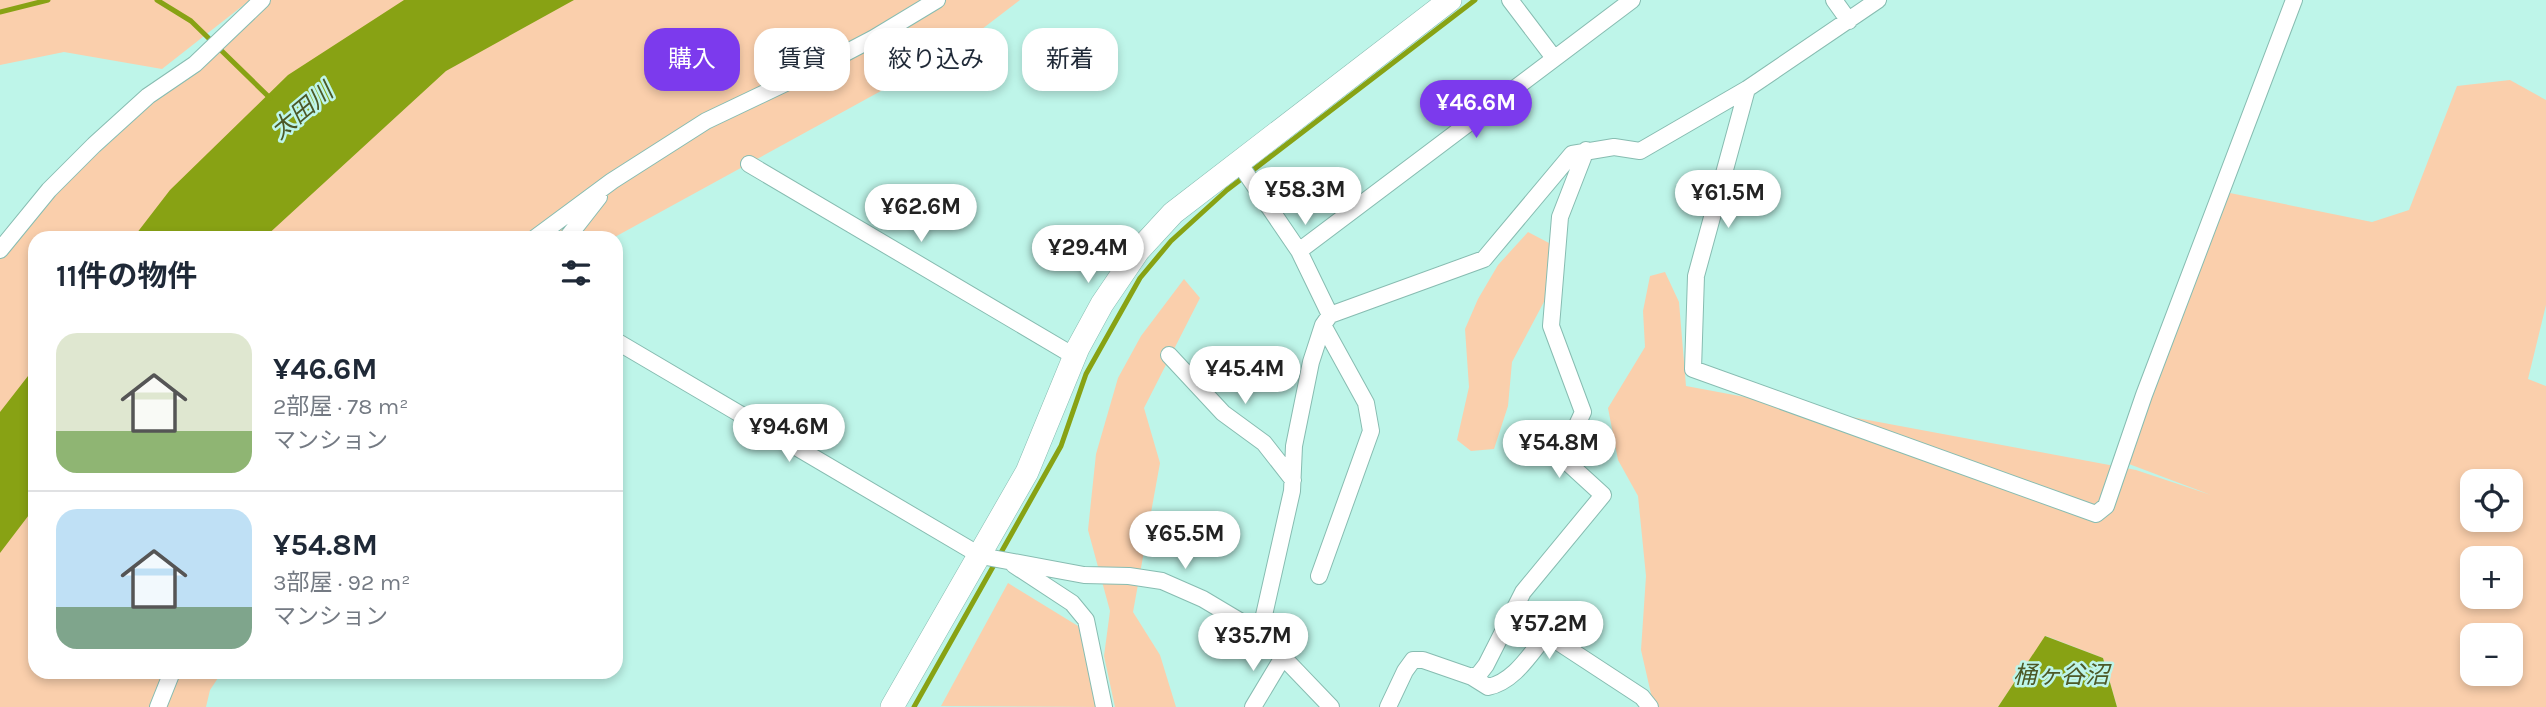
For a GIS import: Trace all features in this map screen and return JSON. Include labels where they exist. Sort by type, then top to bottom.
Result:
[{"type":"street","points":[[544,231],[612,181],[706,121],[813,70],[874,38],[937,0]]},
{"type":"street","points":[[892,707],[1027,472],[1074,356],[1102,304],[1138,251],[1173,213],[1450,0]]},
{"type":"street","points":[[1510,0],[1554,58]]},
{"type":"street","points":[[1299,251],[1632,0]]},
{"type":"street","points":[[1834,0],[1849,21]]},
{"type":"street","points":[[1260,633],[1292,491],[1294,446],[1311,362],[1327,320],[1485,259],[1572,154],[1614,147],[1640,151],[1746,89],[1878,0]]},
{"type":"street","points":[[1746,89],[1696,276],[1693,369],[2096,513],[2106,506],[2144,395],[2294,0]]},
{"type":"street","points":[[0,250],[50,190],[94,145],[148,96],[195,64],[258,2]]},
{"type":"street","points":[[1472,677],[1479,674],[1486,665],[1523,592],[1603,495],[1568,463],[1564,453],[1583,412],[1551,326],[1560,217],[1586,150]]},
{"type":"street","points":[[1239,163],[1299,251],[1327,320],[1366,403],[1371,432],[1319,576]]},
{"type":"street","points":[[749,164],[1074,356]]},
{"type":"street","points":[[573,231],[612,181]]},
{"type":"street","points":[[623,345],[981,556],[1084,575],[1129,576],[1162,581],[1203,599],[1260,633],[1331,707]]},
{"type":"street","points":[[1169,355],[1223,413],[1264,443],[1293,480]]},
{"type":"street","points":[[1008,561],[1072,603],[1086,620],[1104,707]]},
{"type":"street","points":[[1388,707],[1413,660],[1423,660],[1472,677],[1488,687],[1502,684],[1542,640],[1555,640],[1642,697],[1650,707]]},
{"type":"street","points":[[1253,707],[1283,657]]},
{"type":"street","points":[[158,707],[169,679]]},
{"type":"shaded area","points":[[0,0],[250,0],[162,69],[64,52],[0,65]]},
{"type":"shaded area","points":[[268,0],[1020,0],[983,28],[864,28],[864,91],[881,91],[623,233],[28,231],[28,679],[217,679],[210,690],[206,707],[0,707],[0,259],[70,179]]},
{"type":"shaded area","points":[[2510,80],[2546,100],[2546,305],[2528,379],[2546,386],[2546,707],[2117,707],[2103,658],[2046,636],[1998,707],[1654,707],[1641,650],[1646,576],[1638,496],[1618,460],[1608,408],[1645,347],[1643,311],[1650,276],[1665,272],[1679,302],[1686,386],[2136,470],[2211,495],[2121,461],[2220,191],[2372,222],[2409,210],[2457,86]]},
{"type":"shaded area","points":[[1528,232],[1549,243],[1555,281],[1512,362],[1508,406],[1494,449],[1471,451],[1457,440],[1469,387],[1465,329],[1478,299],[1498,265]]},
{"type":"shaded area","points":[[1184,279],[1200,298],[1144,408],[1160,463],[1133,612],[1160,655],[1176,707],[1115,707],[1104,656],[1110,611],[1088,530],[1096,454],[1118,378],[1141,336]]},
{"type":"shaded area","points":[[1008,583],[1078,626],[1092,669],[1097,707],[941,706]]},
{"type":"water","name":"太田川","points":[[404,0],[574,0],[446,71],[272,231],[138,231],[170,190],[288,75]]},
{"type":"water","points":[[28,376],[28,516],[0,553],[0,412]]},
{"type":"water","name":"桶ヶ谷沼","points":[[2045,636],[2103,658],[2117,707],[1998,707]]},
{"type":"waterway","points":[[0,12],[48,0]]},
{"type":"waterway","points":[[157,0],[191,21],[270,98]]},
{"type":"waterway","points":[[914,707],[1061,446],[1086,374],[1140,278],[1171,241],[1227,190],[1475,0]]}]
